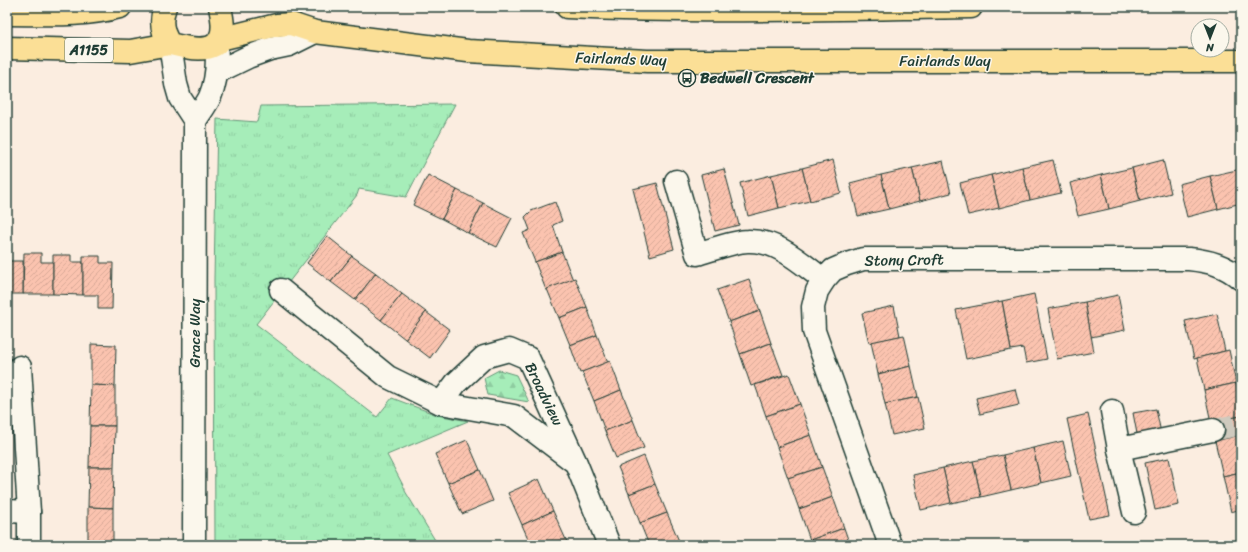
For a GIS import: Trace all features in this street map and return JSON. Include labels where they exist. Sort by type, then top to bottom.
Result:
[{"type":"main road","points":[[7,14],[78,14],[103,12],[120,7]]},
{"type":"main road","points":[[165,7],[163,14],[163,26],[165,37],[170,44]]},
{"type":"main road","points":[[218,41],[222,27],[220,7]]},
{"type":"main road","points":[[567,7],[639,10],[971,7]]},
{"type":"main road","name":"Fairlands Way","points":[[7,48],[130,51],[170,44],[195,49],[205,48],[218,41],[277,25],[291,24],[315,32],[468,51],[647,61],[1241,60]]},
{"type":"street","points":[[217,72],[248,57],[270,49],[289,45],[315,32]]},
{"type":"street","points":[[170,44],[176,84],[180,98],[195,121],[210,96],[217,72],[218,41]]},
{"type":"street","name":"Grace Way","points":[[194,545],[195,121]]},
{"type":"street","points":[[676,181],[697,254],[746,241],[760,241],[787,252],[824,280]]},
{"type":"street","name":"Stony Croft","points":[[890,545],[814,331],[813,307],[817,292],[824,280],[833,270],[863,259],[1189,259],[1222,265],[1241,279]]},
{"type":"street","name":"Broadview","points":[[281,290],[388,377],[441,403],[514,416],[576,463]]},
{"type":"street","name":"Broadview","points":[[441,403],[456,383],[484,357],[509,350],[528,358],[576,463],[609,545]]},
{"type":"street","points":[[20,367],[15,427],[28,512],[28,545]]},
{"type":"street","points":[[1112,411],[1119,449],[1134,512]]},
{"type":"street","points":[[1119,449],[1213,430]]},
{"type":"street","points":[[7,511],[28,512]]},
{"type":"green space","points":[[455,104],[406,197],[359,189],[357,195],[256,324],[377,417],[392,398],[437,415],[468,421],[387,455],[405,491],[438,545],[215,545],[214,279],[217,119],[257,122],[261,106]]},
{"type":"green space","points":[[499,370],[516,375],[529,402],[488,395],[484,378]]},
{"type":"building","points":[[833,160],[841,193],[810,201],[802,168]]},
{"type":"building","points":[[1053,160],[1061,193],[1030,200],[1022,167]]},
{"type":"building","points":[[1163,160],[1171,193],[1140,201],[1132,168]]},
{"type":"building","points":[[943,161],[951,193],[920,201],[912,168]]},
{"type":"building","points":[[1022,167],[1030,200],[999,208],[991,175]]},
{"type":"building","points":[[802,168],[810,201],[779,208],[771,175]]},
{"type":"building","points":[[912,168],[920,201],[889,209],[881,175]]},
{"type":"building","points":[[1132,168],[1140,201],[1109,209],[1101,175]]},
{"type":"building","points":[[724,169],[739,225],[715,231],[701,175]]},
{"type":"building","points":[[1241,169],[1241,203],[1218,209],[1210,176]]},
{"type":"building","points":[[428,175],[457,190],[442,219],[413,205]]},
{"type":"building","points":[[771,175],[779,208],[748,216],[740,183]]},
{"type":"building","points":[[881,175],[889,209],[858,216],[850,183]]},
{"type":"building","points":[[991,175],[999,208],[968,215],[960,183]]},
{"type":"building","points":[[1101,175],[1109,209],[1078,216],[1070,183]]},
{"type":"building","points":[[1210,176],[1218,209],[1187,217],[1179,184]]},
{"type":"building","points":[[657,183],[674,249],[650,256],[633,189]]},
{"type":"building","points":[[457,190],[483,203],[468,233],[442,219]]},
{"type":"building","points":[[555,202],[562,221],[553,225],[562,252],[535,262],[523,233],[530,230],[525,217],[531,211]]},
{"type":"building","points":[[483,203],[512,218],[497,247],[468,233]]},
{"type":"building","points":[[327,236],[352,256],[331,282],[307,263]]},
{"type":"building","points":[[562,252],[573,280],[546,290],[535,262]]},
{"type":"building","points":[[24,253],[41,253],[41,262],[53,262],[53,294],[23,294]]},
{"type":"building","points":[[53,255],[71,255],[71,262],[83,262],[83,295],[53,294]]},
{"type":"building","points":[[83,256],[100,256],[100,263],[113,263],[112,309],[98,309],[98,295],[83,295]]},
{"type":"building","points":[[352,256],[376,273],[355,300],[331,282]]},
{"type":"building","points":[[7,261],[23,261],[23,294],[7,294]]},
{"type":"building","points":[[376,273],[402,294],[381,320],[355,300]]},
{"type":"building","points":[[575,278],[587,307],[559,318],[547,289]]},
{"type":"building","points":[[749,279],[760,311],[729,322],[717,290]]},
{"type":"building","points":[[402,294],[426,312],[405,339],[381,320]]},
{"type":"building","points":[[1034,294],[1047,359],[1026,363],[1023,348],[1011,350],[1002,301]]},
{"type":"building","points":[[1118,295],[1125,330],[1091,337],[1085,302]]},
{"type":"building","points":[[1002,301],[1011,350],[966,359],[956,310]]},
{"type":"building","points":[[1085,302],[1094,352],[1057,359],[1048,309]]},
{"type":"building","points":[[894,306],[900,336],[869,343],[862,313]]},
{"type":"building","points":[[587,307],[597,335],[570,345],[559,318]]},
{"type":"building","points":[[760,311],[771,343],[740,354],[729,322]]},
{"type":"building","points":[[426,312],[450,330],[430,358],[405,339]]},
{"type":"building","points":[[1217,314],[1225,351],[1194,359],[1185,321]]},
{"type":"building","points":[[597,335],[608,362],[580,373],[570,345]]},
{"type":"building","points":[[904,335],[911,366],[878,374],[871,342]]},
{"type":"building","points":[[771,343],[783,375],[751,386],[740,354]]},
{"type":"building","points":[[91,344],[116,345],[115,386],[91,385]]},
{"type":"building","points":[[1229,350],[1236,383],[1204,390],[1197,358]]},
{"type":"building","points":[[610,361],[621,390],[594,401],[582,372]]},
{"type":"building","points":[[911,366],[918,397],[885,404],[878,374]]},
{"type":"building","points":[[789,374],[800,404],[766,416],[755,385]]},
{"type":"building","points":[[1236,383],[1241,405],[1241,416],[1211,422],[1204,390]]},
{"type":"building","points":[[91,385],[115,386],[115,426],[90,426]]},
{"type":"building","points":[[1015,389],[1019,405],[980,414],[976,398]]},
{"type":"building","points":[[621,390],[633,420],[605,431],[594,401]]},
{"type":"building","points":[[918,397],[925,428],[892,435],[885,404]]},
{"type":"building","points":[[800,404],[811,435],[777,447],[766,416]]},
{"type":"building","points":[[1156,409],[1161,433],[1138,439],[1133,413]]},
{"type":"building","points":[[1088,414],[1110,515],[1089,519],[1067,419]]},
{"type":"building","points":[[1241,416],[1241,435],[1215,441],[1211,422]]},
{"type":"building","points":[[633,420],[644,448],[616,458],[605,431]]},
{"type":"building","points":[[90,426],[115,426],[114,467],[89,467]]},
{"type":"building","points":[[811,435],[822,467],[788,478],[777,447]]},
{"type":"building","points":[[1241,435],[1241,472],[1223,476],[1215,441]]},
{"type":"building","points":[[467,440],[480,470],[448,483],[435,454]]},
{"type":"building","points":[[1063,441],[1071,476],[1041,483],[1033,448]]},
{"type":"building","points":[[1033,448],[1041,483],[1011,490],[1003,455]]},
{"type":"building","points":[[1003,455],[1011,490],[981,497],[973,461]]},
{"type":"building","points":[[644,456],[655,484],[629,494],[618,467]]},
{"type":"building","points":[[1169,458],[1179,505],[1155,510],[1145,463]]},
{"type":"building","points":[[973,461],[981,497],[951,503],[943,468]]},
{"type":"building","points":[[89,467],[114,467],[113,508],[88,507]]},
{"type":"building","points":[[822,467],[833,497],[799,509],[788,478]]},
{"type":"building","points":[[943,468],[951,503],[921,510],[913,475]]},
{"type":"building","points":[[480,470],[493,501],[462,514],[448,483]]},
{"type":"building","points":[[1241,472],[1241,509],[1231,512],[1223,476]]},
{"type":"building","points":[[539,479],[553,511],[522,525],[508,493]]},
{"type":"building","points":[[655,484],[667,513],[640,523],[629,494]]},
{"type":"building","points":[[833,497],[844,528],[810,540],[799,509]]},
{"type":"building","points":[[88,507],[113,508],[113,545],[88,545]]},
{"type":"building","points":[[553,511],[567,542],[561,545],[531,545],[522,525]]},
{"type":"building","points":[[667,513],[679,541],[669,545],[649,545],[640,523]]},
{"type":"building","points":[[844,528],[850,545],[812,545],[810,540]]},
{"type":"tunnel","points":[[1213,430],[1241,424]]},
{"type":"place","name":"Bedwell Crescent","points":[[687,78]]}]
